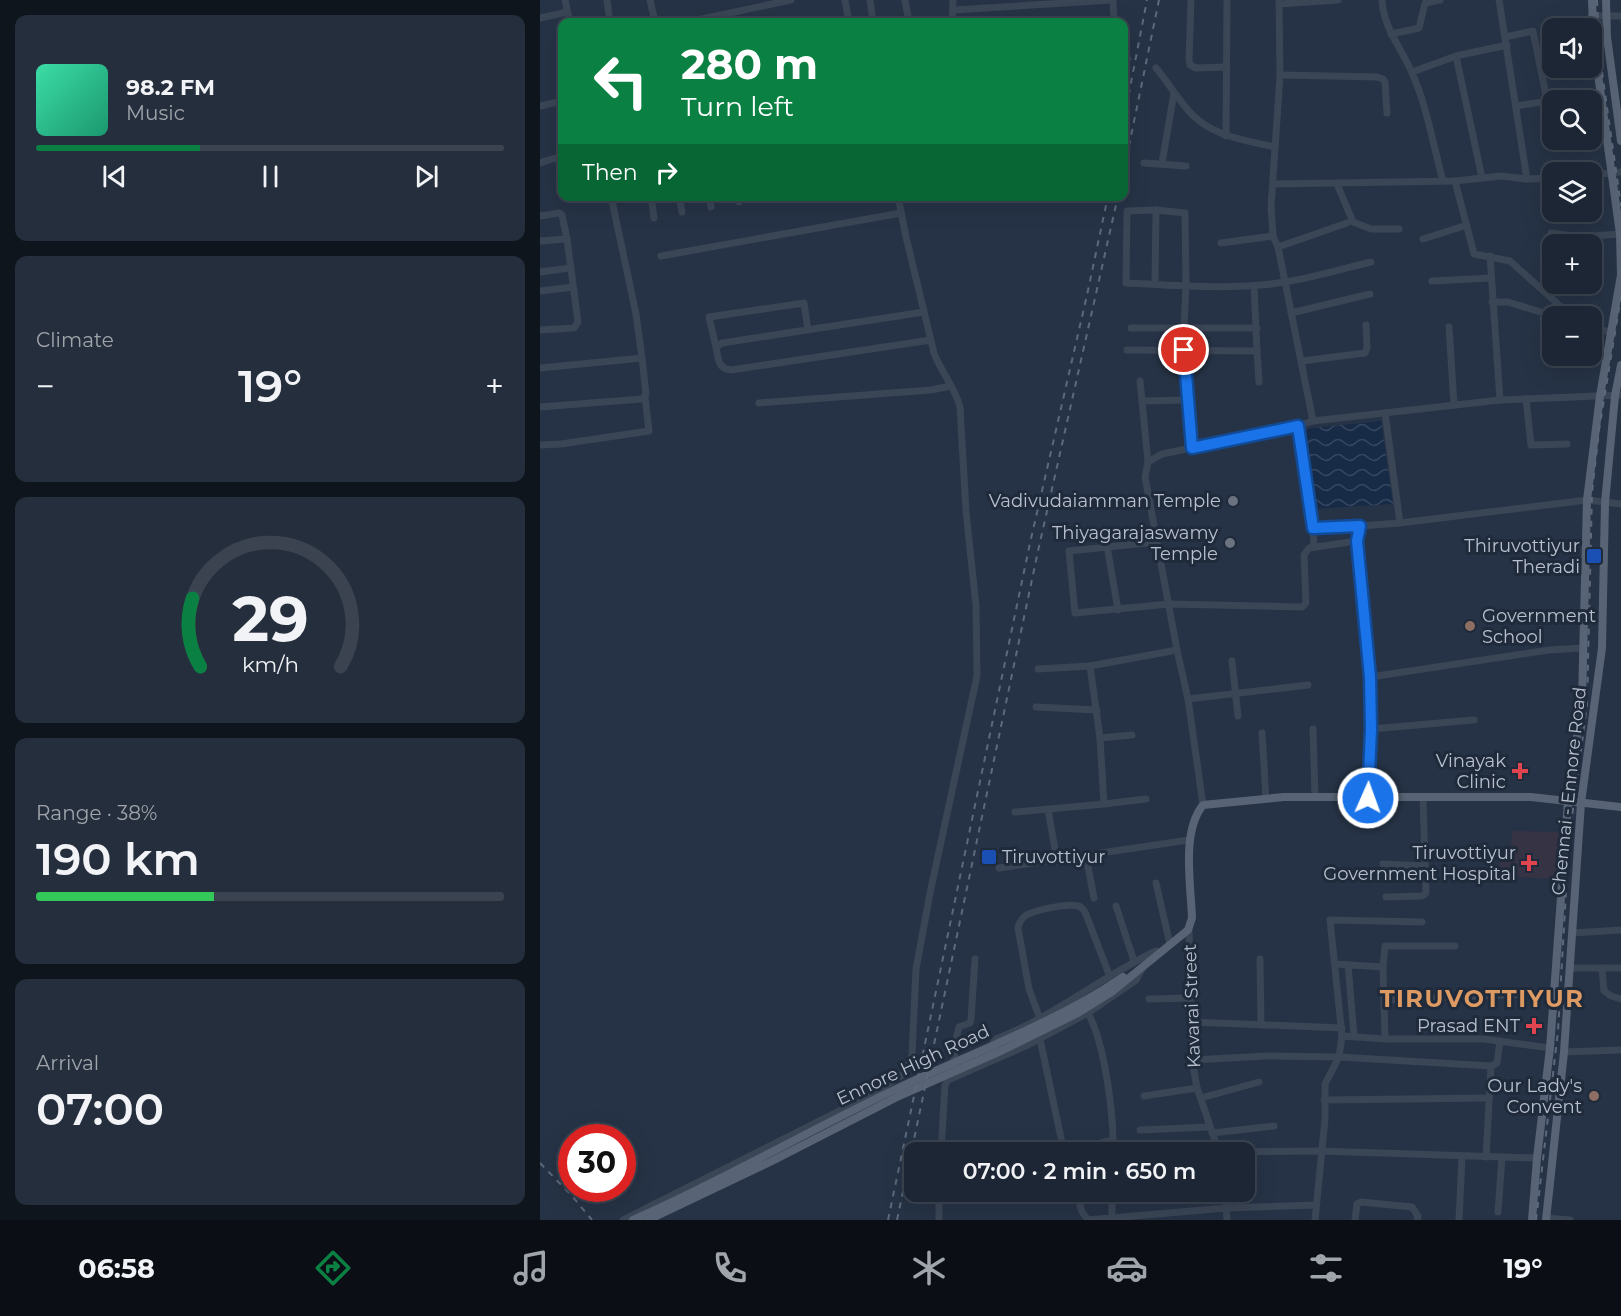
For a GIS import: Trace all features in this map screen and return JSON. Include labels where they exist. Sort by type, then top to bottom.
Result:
[{"type":"main road","name":"Chennai - Ennore Road","points":[[1592,0],[1591,16],[1600,90]]},
{"type":"main road","points":[[1606,0],[1605,16],[1621,141]]},
{"type":"main road","name":"Chennai - Ennore Road","points":[[1532,1220],[1550,1048],[1568,801],[1582,700],[1587,500],[1600,396],[1621,275],[1616,172],[1602,103]]},
{"type":"main road","name":"Chennai - Ennore Road","points":[[1546,1219],[1564,1052],[1581,803],[1602,648],[1605,503],[1621,365]]},
{"type":"main road","points":[[1189,923],[1189,840],[1196,814],[1203,805],[1316,797],[1531,796],[1621,807]]},
{"type":"main road","name":"Ennore High Road","points":[[1111,984],[1189,923]]},
{"type":"main road","name":"Ennore High Road","points":[[640,1219],[895,1089],[1042,1024],[1142,969],[1182,936],[1189,923]]},
{"type":"street","points":[[565,0],[569,18]]},
{"type":"street","points":[[606,0],[609,18]]},
{"type":"street","points":[[650,0],[654,18]]},
{"type":"street","points":[[707,18],[790,0]]},
{"type":"street","points":[[845,0],[848,18]]},
{"type":"street","points":[[870,0],[872,18]]},
{"type":"street","points":[[905,0],[908,18]]},
{"type":"street","points":[[952,18],[953,0]]},
{"type":"street","points":[[953,10],[1113,0],[1114,18]]},
{"type":"street","points":[[1191,0],[1190,65],[1196,68],[1227,67]]},
{"type":"street","points":[[1226,136],[1227,0]]},
{"type":"street","points":[[1313,421],[1278,247],[1273,236],[1271,207],[1280,75],[1279,2],[1338,0]]},
{"type":"street","points":[[1382,0],[1382,8],[1391,34],[1412,72],[1419,91],[1443,181]]},
{"type":"street","points":[[1391,34],[1419,28],[1425,3],[1440,0]]},
{"type":"street","points":[[1499,0],[1527,178]]},
{"type":"street","points":[[540,18],[567,12]]},
{"type":"street","points":[[1591,16],[1621,16]]},
{"type":"street","points":[[1412,72],[1533,31],[1545,90]]},
{"type":"street","points":[[1456,56],[1482,178]]},
{"type":"street","points":[[1156,68],[1189,112],[1209,128],[1226,136],[1275,147]]},
{"type":"street","points":[[1280,75],[1383,79],[1387,113]]},
{"type":"street","points":[[1162,163],[1174,93]]},
{"type":"street","points":[[1516,106],[1542,101]]},
{"type":"street","points":[[540,106],[558,102]]},
{"type":"street","points":[[540,163],[558,157]]},
{"type":"street","points":[[1144,164],[1162,163],[1186,166]]},
{"type":"street","points":[[1274,184],[1455,181],[1501,176],[1542,178]]},
{"type":"street","points":[[1455,181],[1474,254],[1510,261],[1560,306]]},
{"type":"street","points":[[1337,184],[1353,222],[1371,229],[1399,229]]},
{"type":"street","points":[[540,445],[649,431],[636,314],[613,201]]},
{"type":"street","points":[[652,201],[654,218]]},
{"type":"street","points":[[681,201],[682,212]]},
{"type":"street","points":[[710,201],[711,207]]},
{"type":"street","points":[[623,1220],[875,1093],[905,1073],[909,1065],[913,1045],[916,969],[931,888],[977,676],[976,606],[966,511],[961,416],[958,399],[937,363],[899,201]]},
{"type":"street","points":[[1155,284],[1156,210]]},
{"type":"street","points":[[1192,448],[1184,350],[1186,285],[1185,213],[1156,210],[1127,211],[1126,283],[1186,285],[1254,286],[1285,282],[1371,262]]},
{"type":"street","points":[[540,216],[559,213],[562,215],[578,322],[574,328],[540,330]]},
{"type":"street","points":[[661,256],[901,213]]},
{"type":"street","points":[[1278,247],[1347,223]]},
{"type":"street","points":[[1423,239],[1467,225]]},
{"type":"street","points":[[1551,233],[1579,237],[1620,234]]},
{"type":"street","points":[[1221,243],[1273,236]]},
{"type":"street","points":[[540,241],[567,239]]},
{"type":"street","points":[[1490,256],[1500,400]]},
{"type":"street","points":[[540,272],[570,268]]},
{"type":"street","points":[[1432,281],[1491,278]]},
{"type":"street","points":[[1254,286],[1258,382]]},
{"type":"street","points":[[540,291],[573,287]]},
{"type":"street","points":[[1291,314],[1370,294]]},
{"type":"street","points":[[1492,302],[1508,302],[1542,312]]},
{"type":"street","points":[[808,330],[804,303],[709,316],[718,362],[724,369],[731,370],[931,340]]},
{"type":"street","points":[[716,347],[722,343],[924,312]]},
{"type":"street","points":[[1302,361],[1366,352],[1366,325]]},
{"type":"street","points":[[1449,327],[1454,405]]},
{"type":"street","points":[[1131,328],[1257,328]]},
{"type":"street","points":[[1602,330],[1611,333]]},
{"type":"street","points":[[1127,350],[1257,351]]},
{"type":"street","points":[[540,368],[642,358]]},
{"type":"street","points":[[1140,381],[1148,462],[1145,477],[1188,699],[1203,805]]},
{"type":"street","points":[[759,403],[931,390],[951,386]]},
{"type":"street","points":[[1148,462],[1162,454],[1313,421],[1500,400],[1618,396]]},
{"type":"street","points":[[540,406],[623,401],[645,397]]},
{"type":"street","points":[[1526,399],[1531,445],[1567,444]]},
{"type":"street","points":[[1142,401],[1187,400]]},
{"type":"street","points":[[1385,413],[1400,523]]},
{"type":"street","points":[[1298,426],[1314,547]]},
{"type":"street","points":[[1313,528],[1400,523],[1587,500],[1621,504]]},
{"type":"street","points":[[1360,526],[1357,541],[1370,677],[1371,729],[1368,798]]},
{"type":"street","points":[[1156,542],[1069,551],[1073,612],[1077,614],[1169,604],[1302,607],[1306,603],[1304,555],[1306,550],[1357,541]]},
{"type":"street","points":[[1107,546],[1118,610]]},
{"type":"street","points":[[1370,677],[1549,650],[1583,648]]},
{"type":"street","points":[[1038,669],[1090,666],[1177,650]]},
{"type":"street","points":[[1232,661],[1238,716]]},
{"type":"street","points":[[1090,666],[1100,738],[1104,804]]},
{"type":"street","points":[[1188,699],[1308,685]]},
{"type":"street","points":[[1036,707],[1097,710]]},
{"type":"street","points":[[1371,729],[1474,720]]},
{"type":"street","points":[[1313,729],[1316,797]]},
{"type":"street","points":[[1262,733],[1266,799]]},
{"type":"street","points":[[1100,738],[1132,735]]},
{"type":"street","points":[[1386,897],[1425,895],[1423,797]]},
{"type":"street","points":[[1015,812],[1146,799]]},
{"type":"street","points":[[1048,809],[1058,861]]},
{"type":"street","points":[[999,868],[1189,840]]},
{"type":"street","points":[[1086,856],[1094,898]]},
{"type":"street","points":[[1383,864],[1425,866]]},
{"type":"street","points":[[1156,883],[1168,940]]},
{"type":"street","points":[[1040,1019],[1029,989],[1018,934],[1021,920],[1026,915],[1053,908],[1080,906],[1085,912],[1111,984]]},
{"type":"street","points":[[1116,906],[1134,961]]},
{"type":"street","points":[[1315,1220],[1320,1151],[1325,1119],[1325,1084],[1339,1057],[1342,1032],[1330,920],[1422,922]]},
{"type":"street","name":"Kavarai Street","points":[[1189,923],[1192,1060],[1197,1088],[1215,1142]]},
{"type":"street","points":[[1573,933],[1621,930]]},
{"type":"street","points":[[1385,1039],[1383,948],[1389,945],[1455,946]]},
{"type":"street","points":[[998,1057],[993,1043],[996,1039],[1111,984],[1134,961],[1156,951]]},
{"type":"street","points":[[1260,959],[1261,1025]]},
{"type":"street","points":[[953,1077],[957,1033],[959,1027],[970,1023],[971,1019],[975,960]]},
{"type":"street","points":[[1335,964],[1383,967]]},
{"type":"street","points":[[1348,965],[1354,1035]]},
{"type":"street","points":[[1571,968],[1621,968]]},
{"type":"street","points":[[1602,968],[1604,992],[1621,999]]},
{"type":"street","points":[[942,1142],[945,1085],[948,1080],[1040,1040],[1088,1013],[1136,980],[1142,969]]},
{"type":"street","points":[[1384,1000],[1533,994]]},
{"type":"street","points":[[1149,999],[1192,998]]},
{"type":"street","points":[[1088,1013],[1096,1032],[1106,1076],[1113,1140],[1105,1142]]},
{"type":"street","points":[[1192,1022],[1342,1032],[1385,1039],[1484,1039],[1550,1048]]},
{"type":"street","points":[[1040,1040],[1062,1142]]},
{"type":"street","points":[[1192,1060],[1266,1056],[1339,1057],[1491,1066],[1497,1063],[1500,1041]]},
{"type":"street","points":[[1564,1052],[1621,1050]]},
{"type":"street","points":[[1486,1157],[1491,1066]]},
{"type":"street","points":[[1201,1098],[1259,1082]]},
{"type":"street","points":[[1144,1096],[1197,1088]]},
{"type":"street","points":[[1324,1100],[1489,1098]]},
{"type":"street","points":[[1140,1130],[1211,1130],[1274,1126]]},
{"type":"street","points":[[1255,1152],[1320,1151],[1537,1158]]},
{"type":"street","points":[[1459,1220],[1462,1156]]},
{"type":"street","points":[[1498,1212],[1502,1157]]},
{"type":"street","points":[[939,1202],[939,1220]]},
{"type":"street","points":[[1079,1202],[1082,1212],[1088,1220],[1161,1217],[1226,1208],[1316,1205]]},
{"type":"street","points":[[1112,1202],[1112,1218]]},
{"type":"street","points":[[1226,1202],[1227,1220]]},
{"type":"street","points":[[1355,1220],[1357,1204],[1361,1202],[1412,1207],[1418,1216],[1417,1220]]},
{"type":"street","points":[[1546,1219],[1570,1220]]},
{"type":"shaded area","name":"Tiruvottiyur Government Hospital","points":[[1512,831],[1560,832],[1558,879],[1499,876],[1500,850],[1511,850]]},
{"type":"water","points":[[1381,421],[1393,504],[1315,509],[1304,429]]},
{"type":"railway","points":[[1128,98],[1147,0]]},
{"type":"railway","points":[[1128,151],[1159,0]]},
{"type":"railway","points":[[1597,0],[1599,51],[1621,206]]},
{"type":"railway","points":[[888,1220],[1030,543],[1107,201]]},
{"type":"railway","points":[[897,1220],[1038,551],[1117,201]]},
{"type":"railway","points":[[1536,1220],[1558,1031],[1569,839],[1587,705],[1592,492],[1599,430],[1621,296]]},
{"type":"railway","points":[[540,1163],[592,1220]]},
{"type":"place","name":"Vadivudaiamman Temple","points":[[1233,501]]},
{"type":"place","name":"Thiyagarajaswamy Temple","points":[[1230,543]]},
{"type":"place","name":"Thiruvottiyur Theradi","points":[[1594,556]]},
{"type":"place","name":"Government School","points":[[1470,626]]},
{"type":"place","name":"Vinayak Clinic","points":[[1520,771]]},
{"type":"place","name":"Tiruvottiyur","points":[[989,857]]},
{"type":"place","name":"Tiruvottiyur Government Hospital","points":[[1529,863]]},
{"type":"place","name":"Prasad ENT","points":[[1534,1026]]},
{"type":"place","name":"Our Lady's Convent","points":[[1594,1096]]},
{"type":"district","name":"TIRUVOTTIYUR","points":[[1482,999]]},
{"type":"route","points":[[1184,350],[1192,448],[1298,426],[1313,528],[1360,526],[1357,541],[1370,677],[1371,729],[1368,798]]}]
